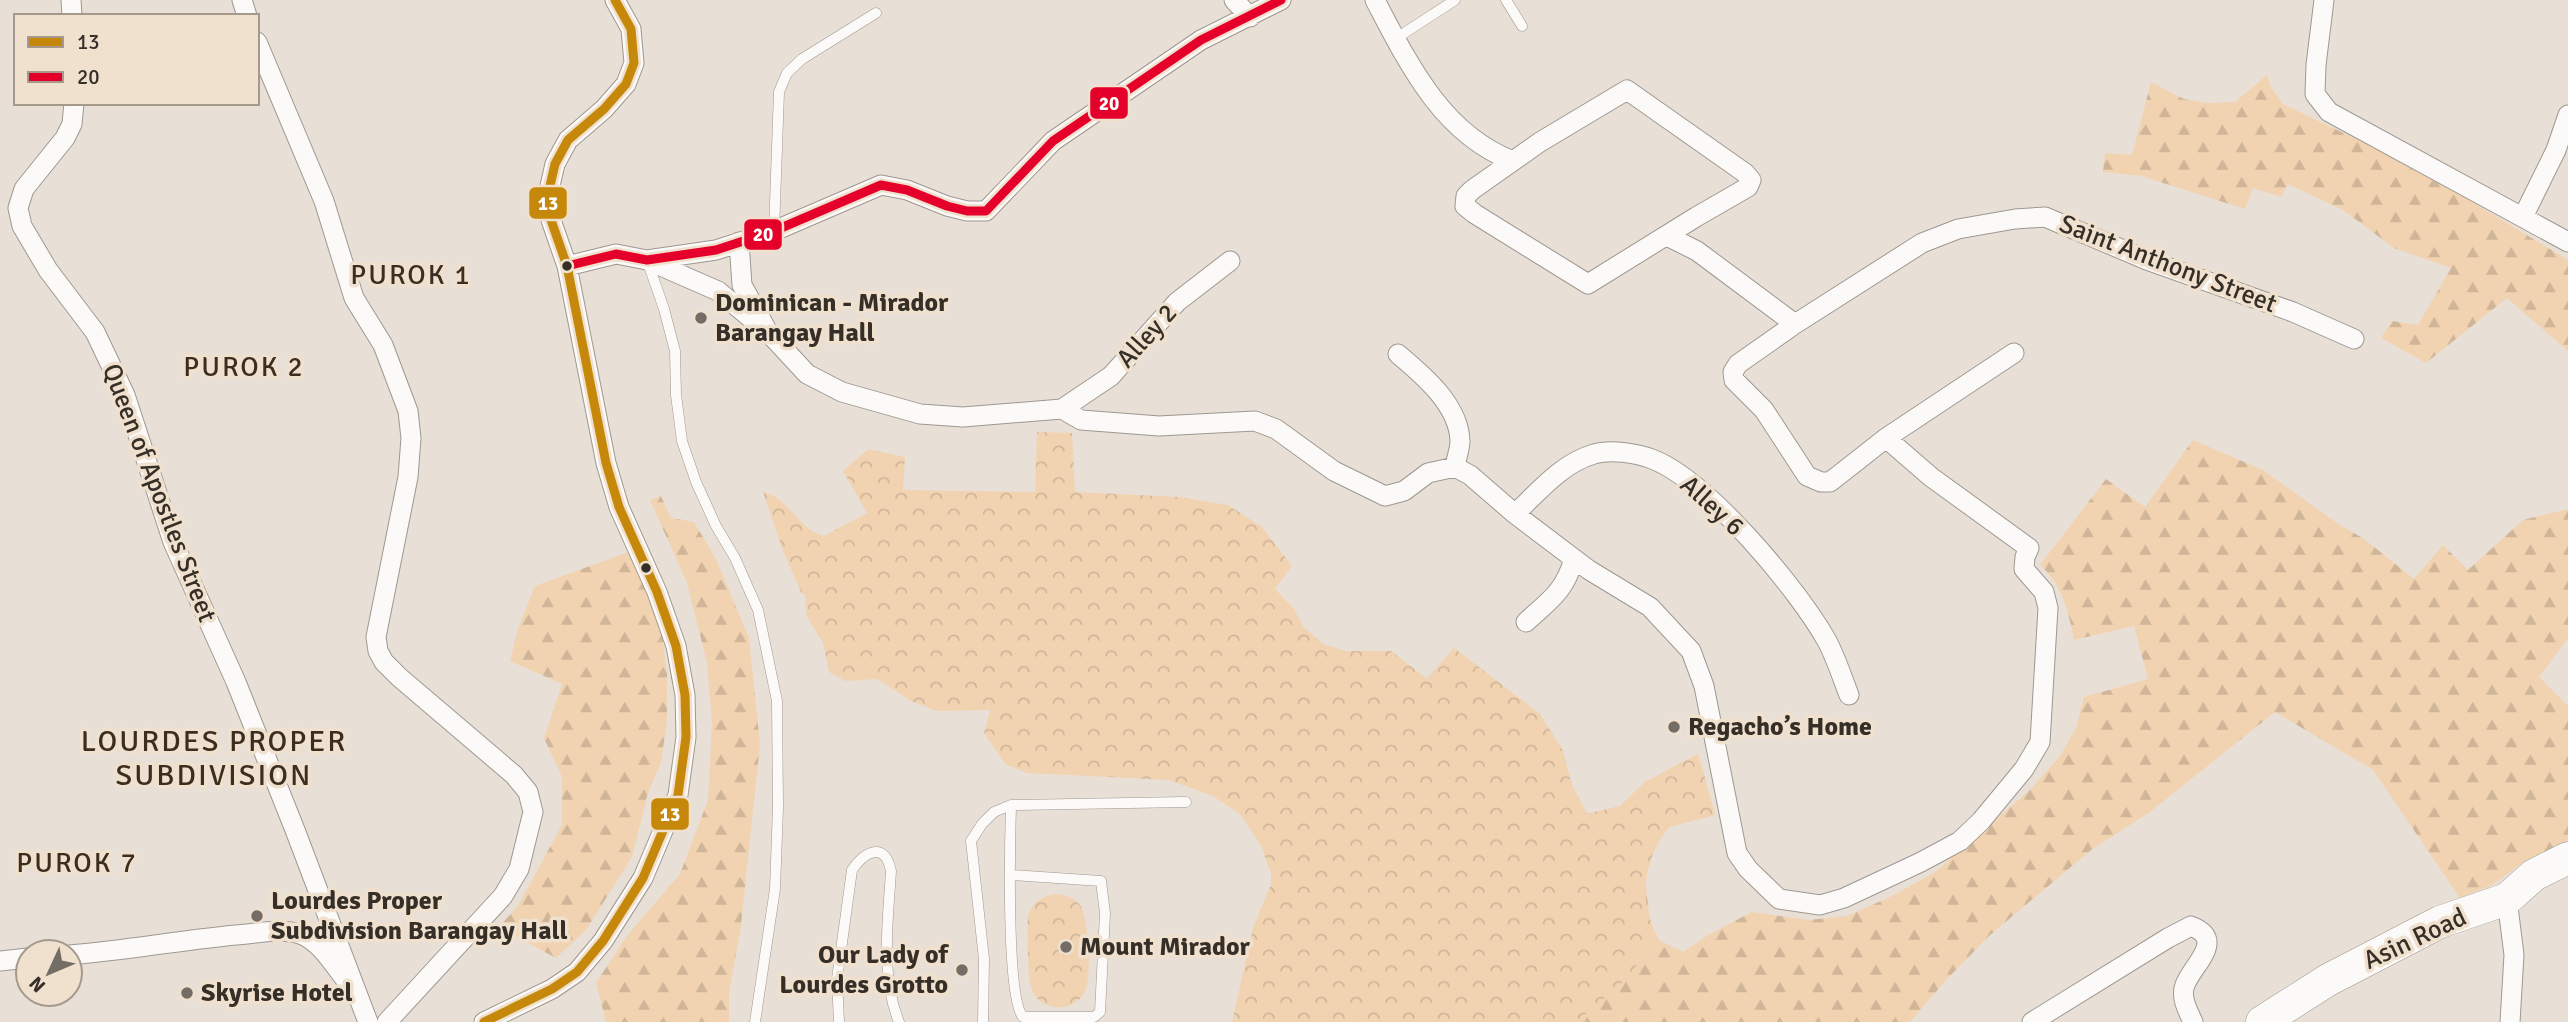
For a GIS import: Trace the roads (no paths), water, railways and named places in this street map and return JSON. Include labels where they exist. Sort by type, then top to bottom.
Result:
[{"type":"main road","name":"Asin Road","points":[[2262,1022],[2328,980],[2440,922],[2507,898],[2534,875],[2568,858]]},
{"type":"street","points":[[491,1021],[552,989],[577,972],[603,941],[643,878],[678,795],[686,737],[685,695],[676,646],[657,592],[619,507],[606,463],[567,266],[551,220],[547,199],[555,164],[568,140],[604,109],[626,84],[634,63],[631,29],[615,0]]},
{"type":"street","points":[[1234,0],[1251,17]]},
{"type":"street","points":[[647,260],[703,253],[774,231],[881,186],[907,190],[967,211],[986,211],[1053,141],[1200,40],[1281,0]]},
{"type":"street","points":[[1375,0],[1432,100],[1456,126],[1498,155],[1513,161]]},
{"type":"street","points":[[2324,0],[2315,94],[2329,112],[2568,242]]},
{"type":"street","points":[[259,47],[324,201],[354,298],[383,345],[408,411],[411,438],[408,477],[381,606],[376,637],[378,651],[384,662],[399,677],[514,775],[528,792],[533,812],[519,869],[503,896],[387,1022]]},
{"type":"street","points":[[1627,90],[1729,161],[1751,180],[1748,187],[1597,281],[1588,284],[1465,206],[1466,196],[1472,190],[1513,161],[1627,90]]},
{"type":"street","name":"Queen of Apostles Street","points":[[74,105],[72,124],[65,138],[24,189],[18,208],[22,226],[48,270],[95,332],[125,395],[173,542],[236,682],[368,1022]]},
{"type":"street","points":[[2523,217],[2556,149],[2568,116]]},
{"type":"street","name":"Saint Anthony Street","points":[[2014,354],[1886,438],[1830,482],[1821,482],[1807,475],[1764,411],[1734,380],[1733,372],[1738,364],[1795,324],[1922,243],[1958,229],[2015,219],[2045,217],[2147,260],[2293,312],[2354,339]]},
{"type":"street","points":[[1667,236],[1697,251],[1795,324]]},
{"type":"street","points":[[739,242],[742,285],[768,332]]},
{"type":"street","points":[[567,266],[616,254],[647,260],[718,291],[768,332],[807,374],[842,393],[920,414],[963,416],[1062,409],[1082,420],[1159,426],[1255,421],[1276,429],[1334,471],[1385,496],[1404,491],[1427,473],[1455,467],[1470,475],[1574,559],[1650,607],[1691,651],[1704,686],[1738,853],[1748,869],[1779,899],[1820,905],[1844,898],[1960,841],[2024,769],[2040,742],[2048,608],[2044,592],[2024,569],[2029,548],[1931,477],[1886,438]]},
{"type":"street","name":"Alley 2","points":[[1062,409],[1111,376],[1177,302],[1230,261]]},
{"type":"street","points":[[1398,354],[1423,374],[1445,400],[1460,441],[1455,467]]},
{"type":"street","name":"Alley 6","points":[[1515,514],[1556,474],[1574,462],[1596,453],[1621,452],[1652,458],[1693,484],[1741,530],[1787,582],[1828,642],[1849,695]]},
{"type":"street","points":[[1526,621],[1568,580],[1574,559]]},
{"type":"street","points":[[2507,898],[2514,955],[2510,1022]]},
{"type":"street","points":[[2032,1022],[2168,937],[2191,926],[2201,930],[2206,938],[2206,949],[2185,985],[2183,995],[2193,1022]]},
{"type":"street","points":[[84,954],[211,937],[287,931],[302,934],[315,943],[357,995]]},
{"type":"lane","points":[[1395,39],[1455,0]]},
{"type":"lane","points":[[1506,0],[1522,26]]},
{"type":"lane","points":[[774,231],[779,92],[787,73],[802,59],[877,13]]},
{"type":"lane","points":[[647,260],[675,351],[675,379],[682,441],[696,482],[758,610],[777,701],[778,807],[775,889],[755,1022]]},
{"type":"lane","points":[[984,1022],[984,958],[971,841],[994,812],[1012,804],[1186,802]]},
{"type":"lane","points":[[1011,876],[1101,881],[1105,913],[1100,1012],[1094,1017],[1023,1017],[1019,1013],[1013,978],[1011,876],[1012,804]]},
{"type":"lane","points":[[839,1022],[837,979],[852,870],[857,862],[876,851],[884,854],[891,871],[887,932],[888,981],[899,1022]]},
{"type":"place","name":"Dominican - Mirador Barangay Hall","points":[[701,318]]},
{"type":"place","name":"Regacho’s Home","points":[[1674,727]]},
{"type":"place","name":"Lourdes Proper Subdivision Barangay Hall","points":[[257,916]]},
{"type":"place","name":"Mount Mirador","points":[[1066,947]]},
{"type":"place","name":"Our Lady of Lourdes Grotto","points":[[962,970]]},
{"type":"place","name":"Skyrise Hotel","points":[[187,993]]},
{"type":"district","name":"PUROK 1","points":[[411,275]]},
{"type":"district","name":"PUROK 2","points":[[244,367]]},
{"type":"district","name":"LOURDES PROPER SUBDIVISION","points":[[214,758]]},
{"type":"district","name":"PUROK 7","points":[[77,863]]}]
